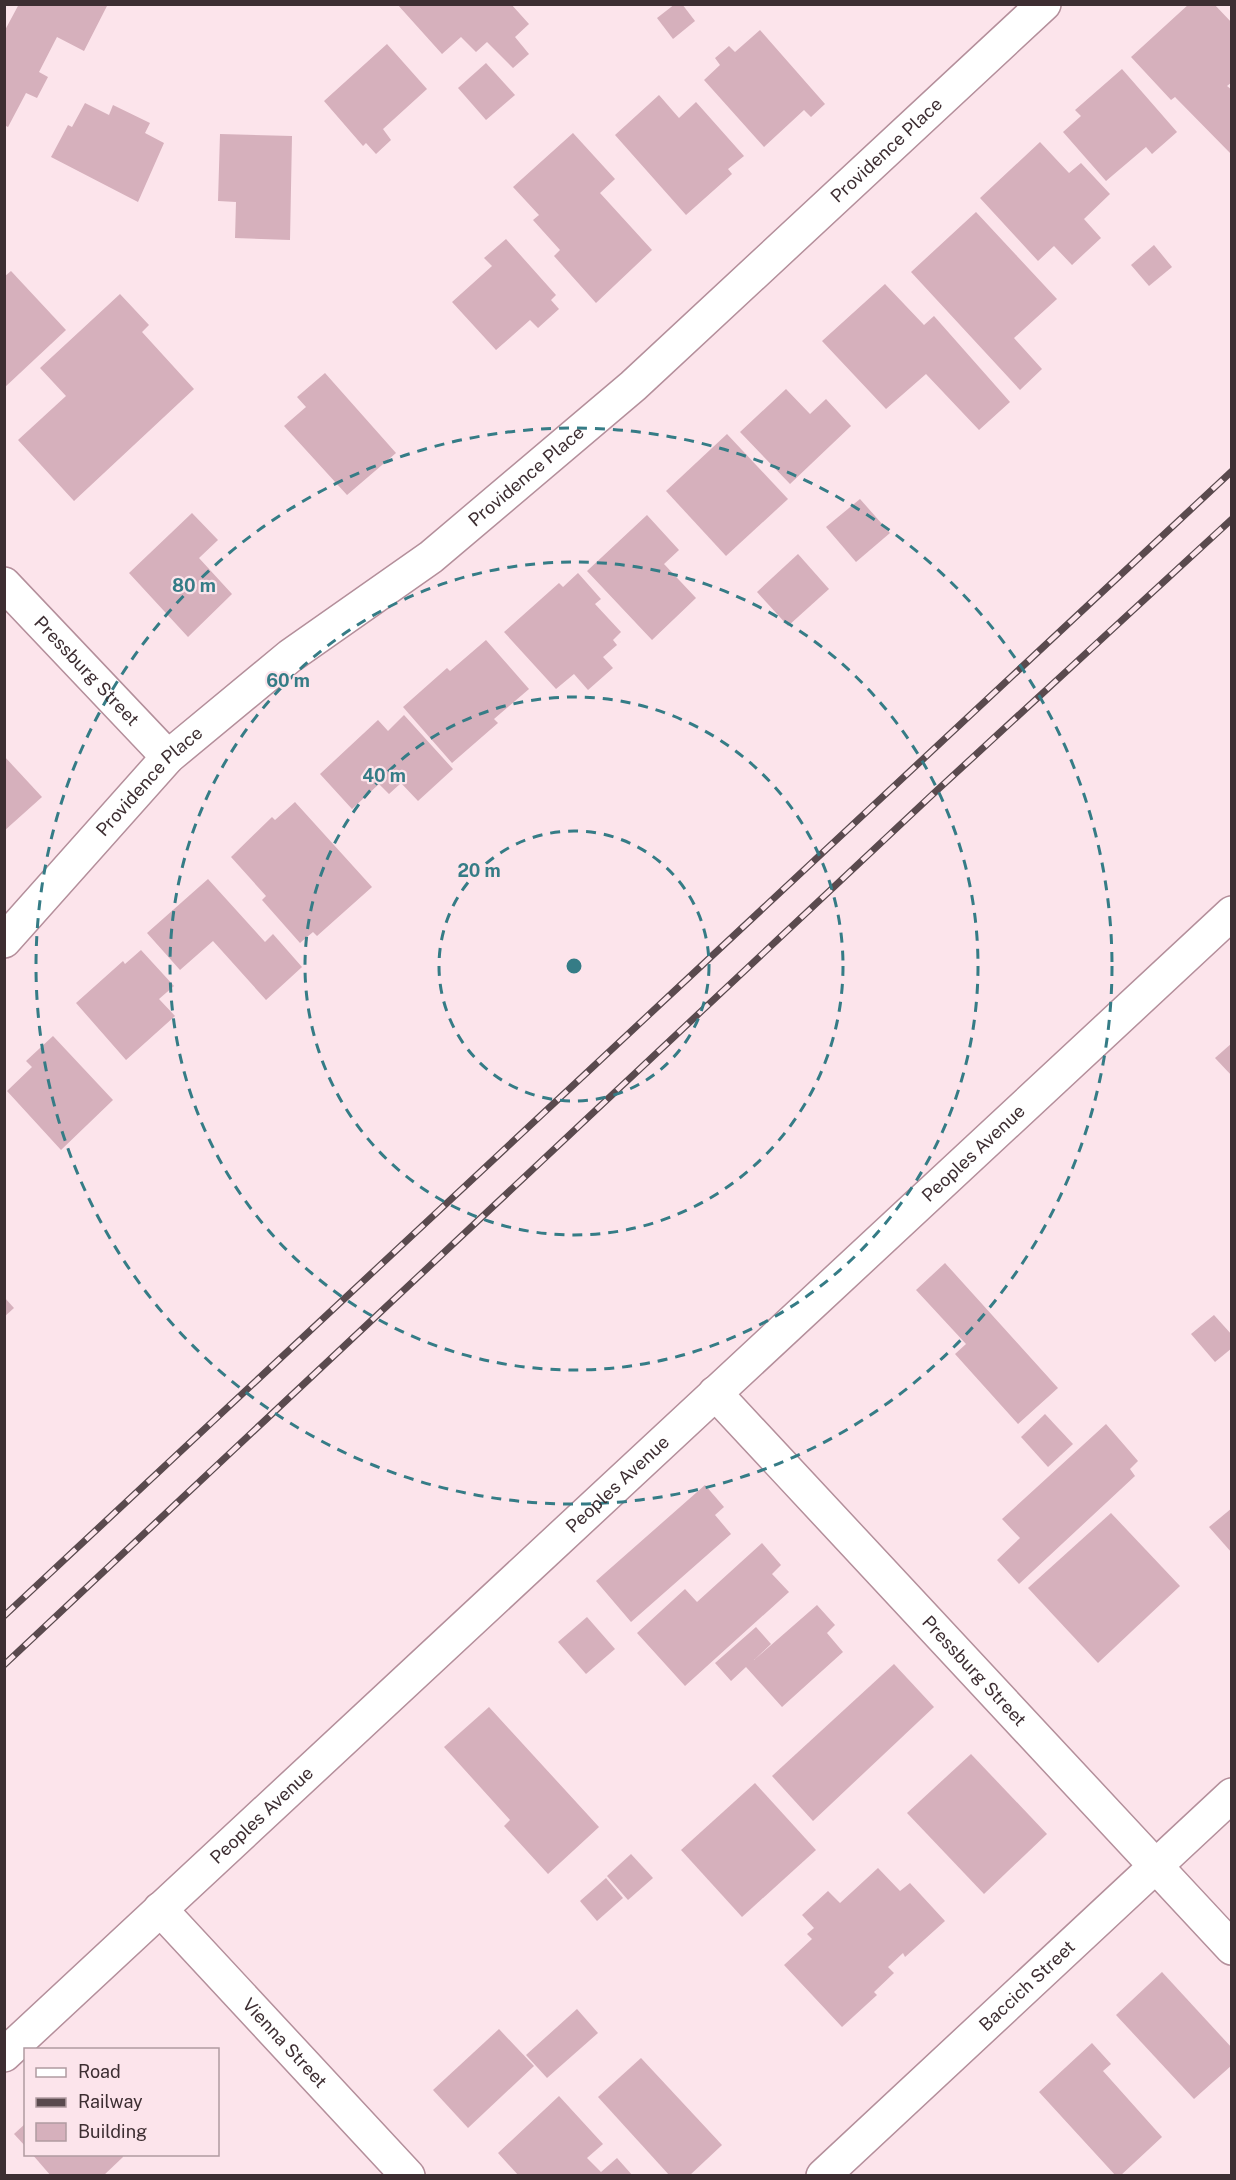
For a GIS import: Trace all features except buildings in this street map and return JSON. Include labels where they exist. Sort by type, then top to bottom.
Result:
[{"type":"street","name":"Providence Place","points":[[4,941],[168,757],[290,656],[431,557],[624,393],[1044,4]]},
{"type":"street","name":"Pressburg Street","points":[[4,584],[168,757]]},
{"type":"street","name":"Peoples Avenue","points":[[4,2055],[1232,913]]},
{"type":"street","name":"Pressburg Street","points":[[715,1393],[1232,1948]]},
{"type":"street","name":"Baccich Street","points":[[823,2175],[1232,1795]]},
{"type":"street","name":"Vienna Street","points":[[160,1909],[408,2175]]},
{"type":"railway","points":[[4,1616],[1232,471]]},
{"type":"railway","points":[[4,1665],[933,794],[1232,519]]}]
